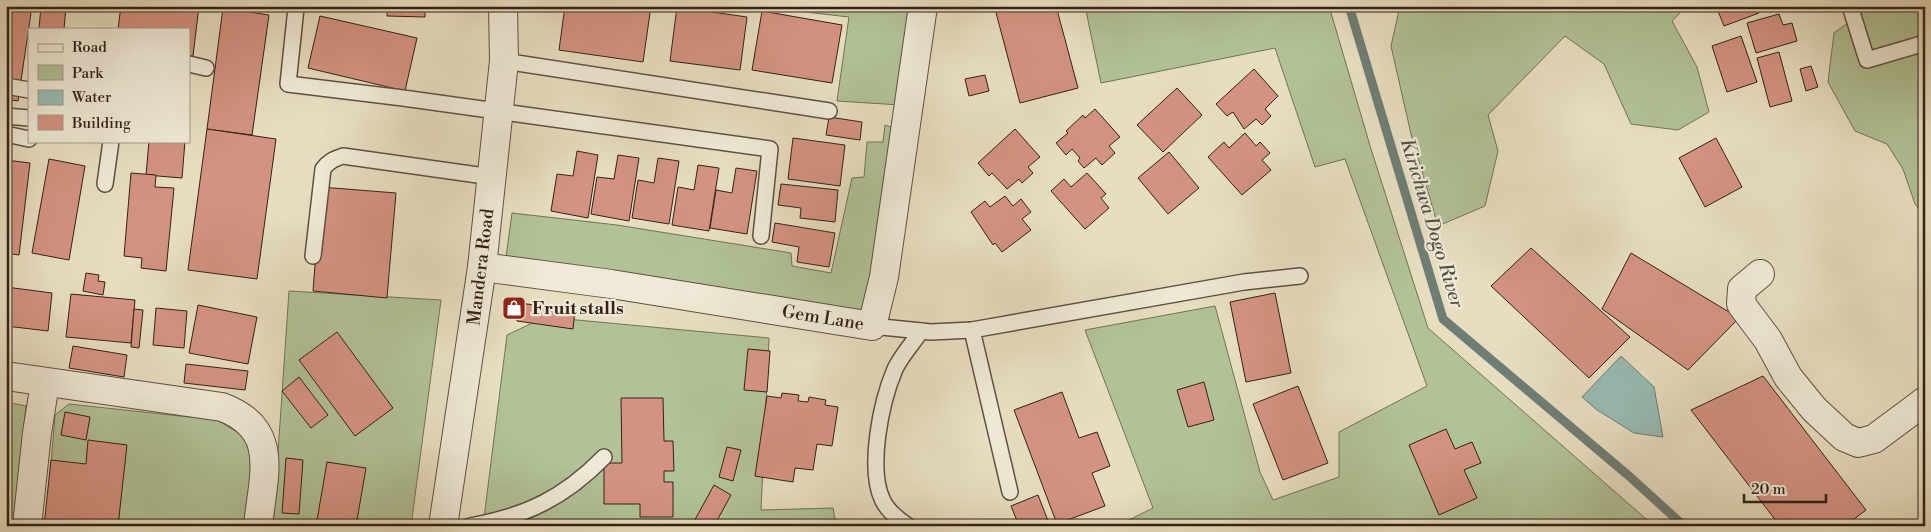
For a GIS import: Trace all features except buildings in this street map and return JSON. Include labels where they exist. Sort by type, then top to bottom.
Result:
[{"type":"street","name":"Mandera Road","points":[[444,526],[482,267],[504,61],[503,6]]},
{"type":"street","name":"Gem Lane","points":[[482,267],[611,284],[872,326],[884,277],[924,6]]},
{"type":"street","points":[[1760,274],[1742,289],[1741,304],[1768,340],[1788,378],[1814,409],[1844,437],[1858,443],[1874,439],[1925,401]]},
{"type":"street","points":[[6,376],[45,383],[222,406],[245,418],[255,427],[262,440],[265,455],[258,526]]},
{"type":"street","points":[[27,526],[37,433],[45,383]]},
{"type":"lane","points":[[1850,6],[1867,60],[1925,43]]},
{"type":"lane","points":[[296,8],[288,84],[770,149],[761,236]]},
{"type":"lane","points":[[504,61],[829,111]]},
{"type":"lane","points":[[190,64],[206,68]]},
{"type":"lane","points":[[6,86],[28,90]]},
{"type":"lane","points":[[6,116],[28,118]]},
{"type":"lane","points":[[6,134],[28,138]]},
{"type":"lane","points":[[105,184],[111,142]]},
{"type":"lane","points":[[313,256],[323,169],[328,162],[335,158],[343,156],[492,177]]},
{"type":"lane","points":[[872,326],[922,331],[972,330],[1244,282],[1300,276]]},
{"type":"lane","points":[[972,330],[1010,492]]},
{"type":"lane","points":[[908,526],[899,520],[884,502],[877,478],[878,434],[895,368],[922,331]]},
{"type":"lane","points":[[470,526],[499,521],[544,504],[583,479],[604,457]]},
{"type":"green space","points":[[753,6],[910,6],[900,105],[837,101],[849,17]]},
{"type":"green space","points":[[1085,6],[1329,6],[1371,149],[1428,328],[1654,526],[1117,526],[1153,508],[1085,330],[1215,306],[1260,472],[1273,500],[1339,477],[1339,432],[1427,386],[1345,159],[1315,167],[1275,48],[1101,83]]},
{"type":"green space","points":[[1400,6],[1687,6],[1672,21],[1697,67],[1709,112],[1678,130],[1631,124],[1604,64],[1565,36],[1488,115],[1498,151],[1485,206],[1438,226],[1411,134],[1391,46]]},
{"type":"green space","points":[[1864,6],[1925,6],[1925,216],[1915,204],[1903,169],[1887,144],[1855,131],[1828,82],[1834,33],[1864,11]]},
{"type":"green space","points":[[885,125],[900,130],[868,320],[505,265],[512,213],[617,225],[791,253],[792,266],[831,273],[852,178],[864,177],[867,142],[883,142]]},
{"type":"green space","points":[[289,291],[441,300],[411,526],[273,526]]},
{"type":"green space","points":[[545,317],[769,338],[761,510],[833,508],[836,526],[483,526],[507,335]]},
{"type":"green space","points":[[6,402],[26,406],[13,526],[6,526]]},
{"type":"green space","points":[[69,404],[217,420],[247,438],[255,459],[246,526],[46,526],[55,415]]},
{"type":"water","points":[[1621,356],[1654,387],[1663,437],[1634,433],[1597,410],[1582,397]]},
{"type":"waterway","name":"Kirichwa Dogo River","points":[[1349,6],[1443,319],[1629,476],[1684,526]]},
{"type":"place","name":"Fruit stalls","points":[[514,308]]}]
